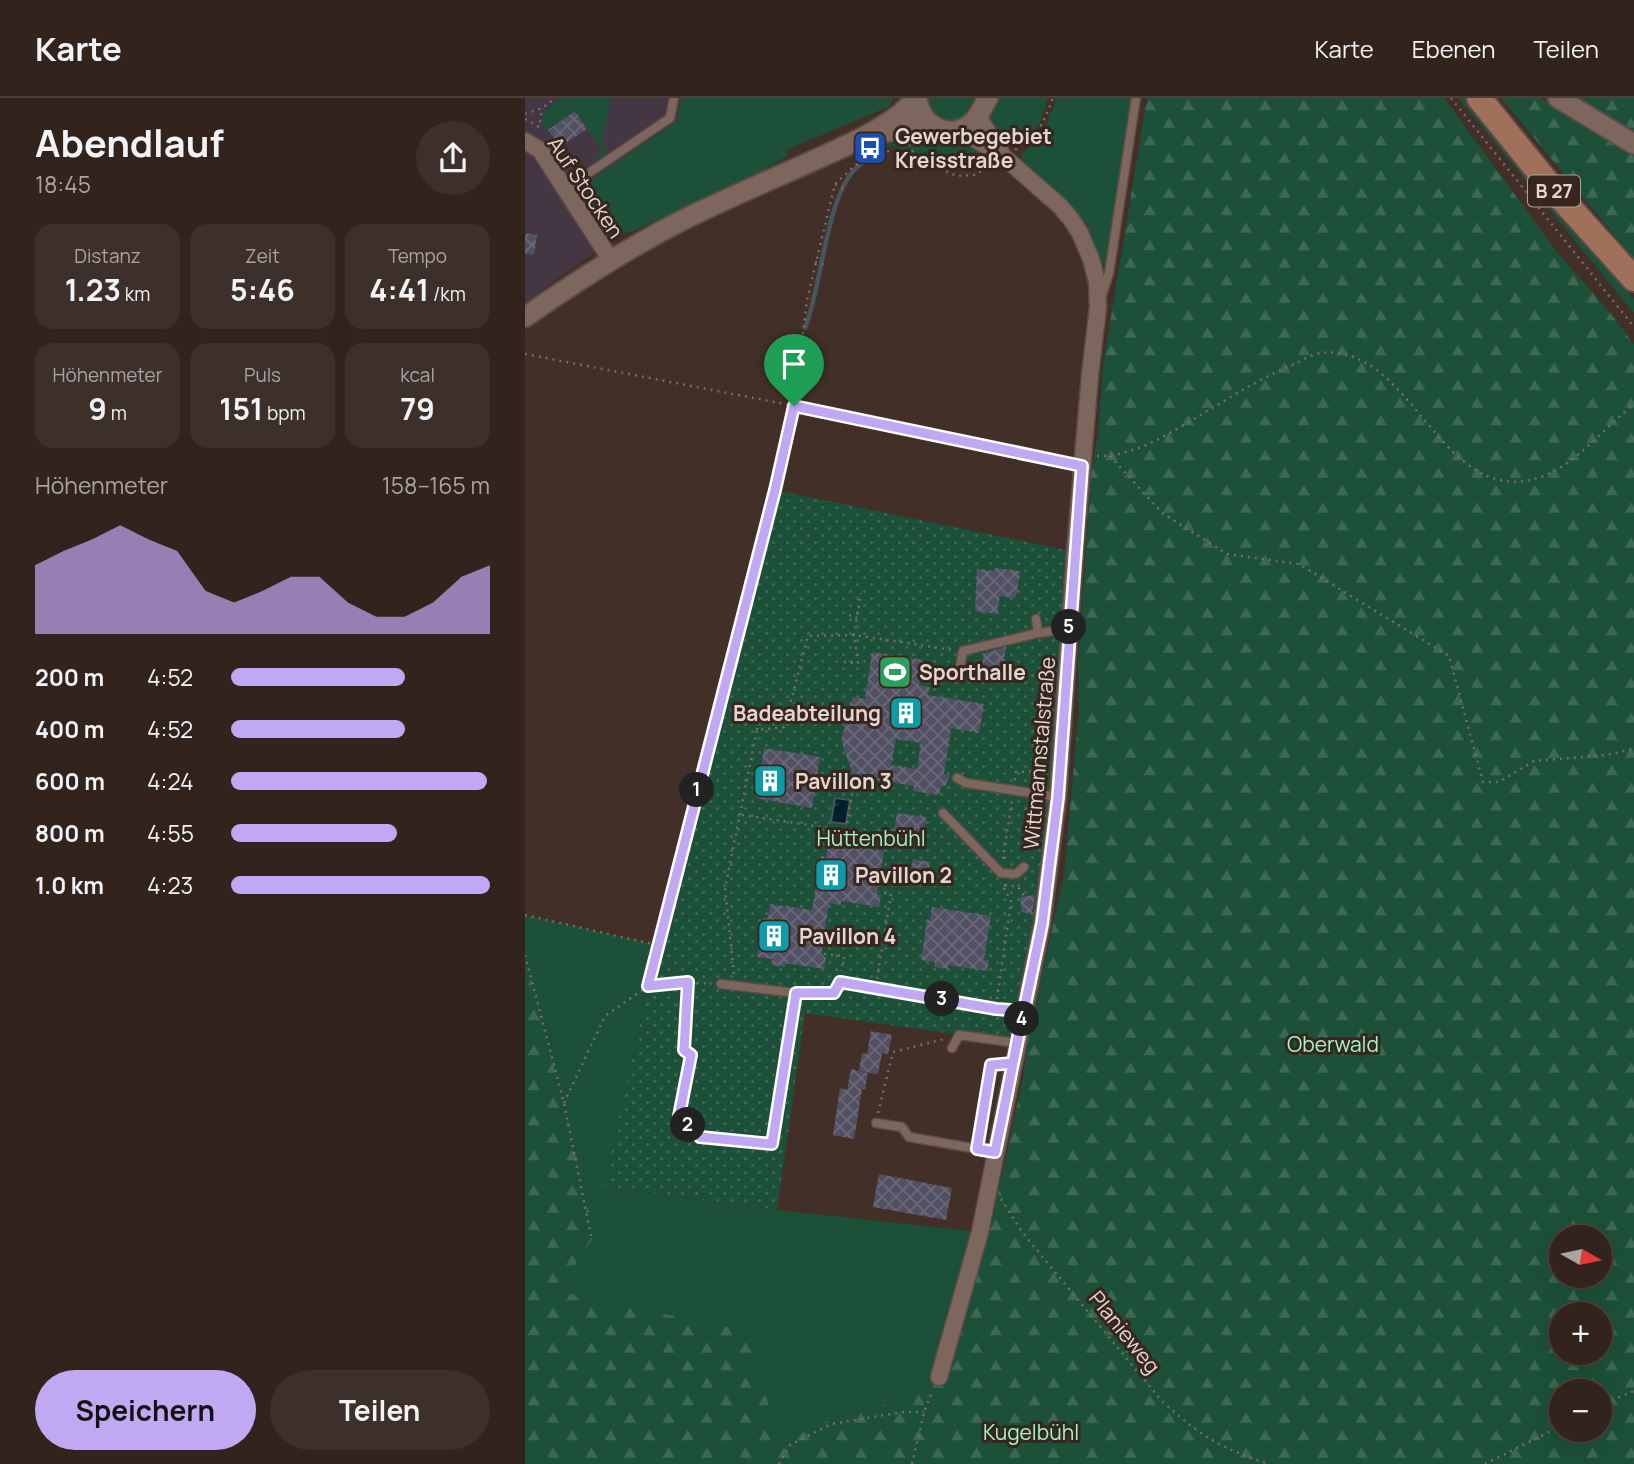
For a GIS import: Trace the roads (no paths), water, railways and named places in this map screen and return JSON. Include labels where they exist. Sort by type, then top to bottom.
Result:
[{"type":"main road","name":"B 27","points":[[1479,98],[1551,187],[1634,279]]},
{"type":"street","points":[[916,98],[922,116],[929,124]]},
{"type":"street","points":[[525,317],[611,260],[675,224],[857,140],[896,116],[916,98]]},
{"type":"street","points":[[1558,98],[1634,144]]},
{"type":"street","points":[[857,140],[919,123],[949,131],[960,130],[970,125],[983,105]]},
{"type":"street","name":"Wittmannstalstraße","points":[[983,105],[1004,158]]},
{"type":"street","name":"Wittmannstalstraße","points":[[939,1377],[971,1270],[1042,924],[1058,797],[1069,629],[1098,306],[1097,282],[1080,233],[1060,206],[1004,158],[960,130]]},
{"type":"street","name":"Auf Stocken","points":[[525,141],[540,150],[611,260]]},
{"type":"lane","points":[[565,187],[670,118],[674,98]]},
{"type":"lane","points":[[1098,306],[1109,272],[1136,98]]},
{"type":"lane","points":[[1036,619],[1038,634]]},
{"type":"lane","points":[[958,678],[963,651],[1069,629]]},
{"type":"lane","points":[[957,778],[966,783],[1058,797]]},
{"type":"lane","points":[[943,813],[1001,873],[1016,874],[1024,867]]},
{"type":"lane","points":[[721,984],[796,993],[834,993],[840,982],[996,1009],[1023,1011]]},
{"type":"lane","points":[[952,1048],[959,1035],[1017,1044]]},
{"type":"lane","points":[[977,1149],[991,1065],[1013,1063]]},
{"type":"lane","points":[[876,1124],[902,1127],[909,1136],[995,1152]]},
{"type":"water","points":[[835,798],[850,800],[846,824],[831,822]]},
{"type":"waterway","points":[[805,328],[832,216],[840,194],[849,176],[861,164],[881,155]]},
{"type":"place","name":"Gewerbegebiet Kreisstraße","points":[[870,148]]},
{"type":"place","name":"Sporthalle","points":[[895,672]]},
{"type":"place","name":"Badeabteilung","points":[[906,713]]},
{"type":"place","name":"Pavillon 3","points":[[770,781]]},
{"type":"place","name":"Pavillon 2","points":[[831,875]]},
{"type":"place","name":"Pavillon 4","points":[[774,936]]},
{"type":"park label","name":"Hüttenbühl","points":[[871,838]]},
{"type":"park label","name":"Oberwald","points":[[1333,1044]]},
{"type":"park label","name":"Kugelbühl","points":[[1031,1432]]}]
